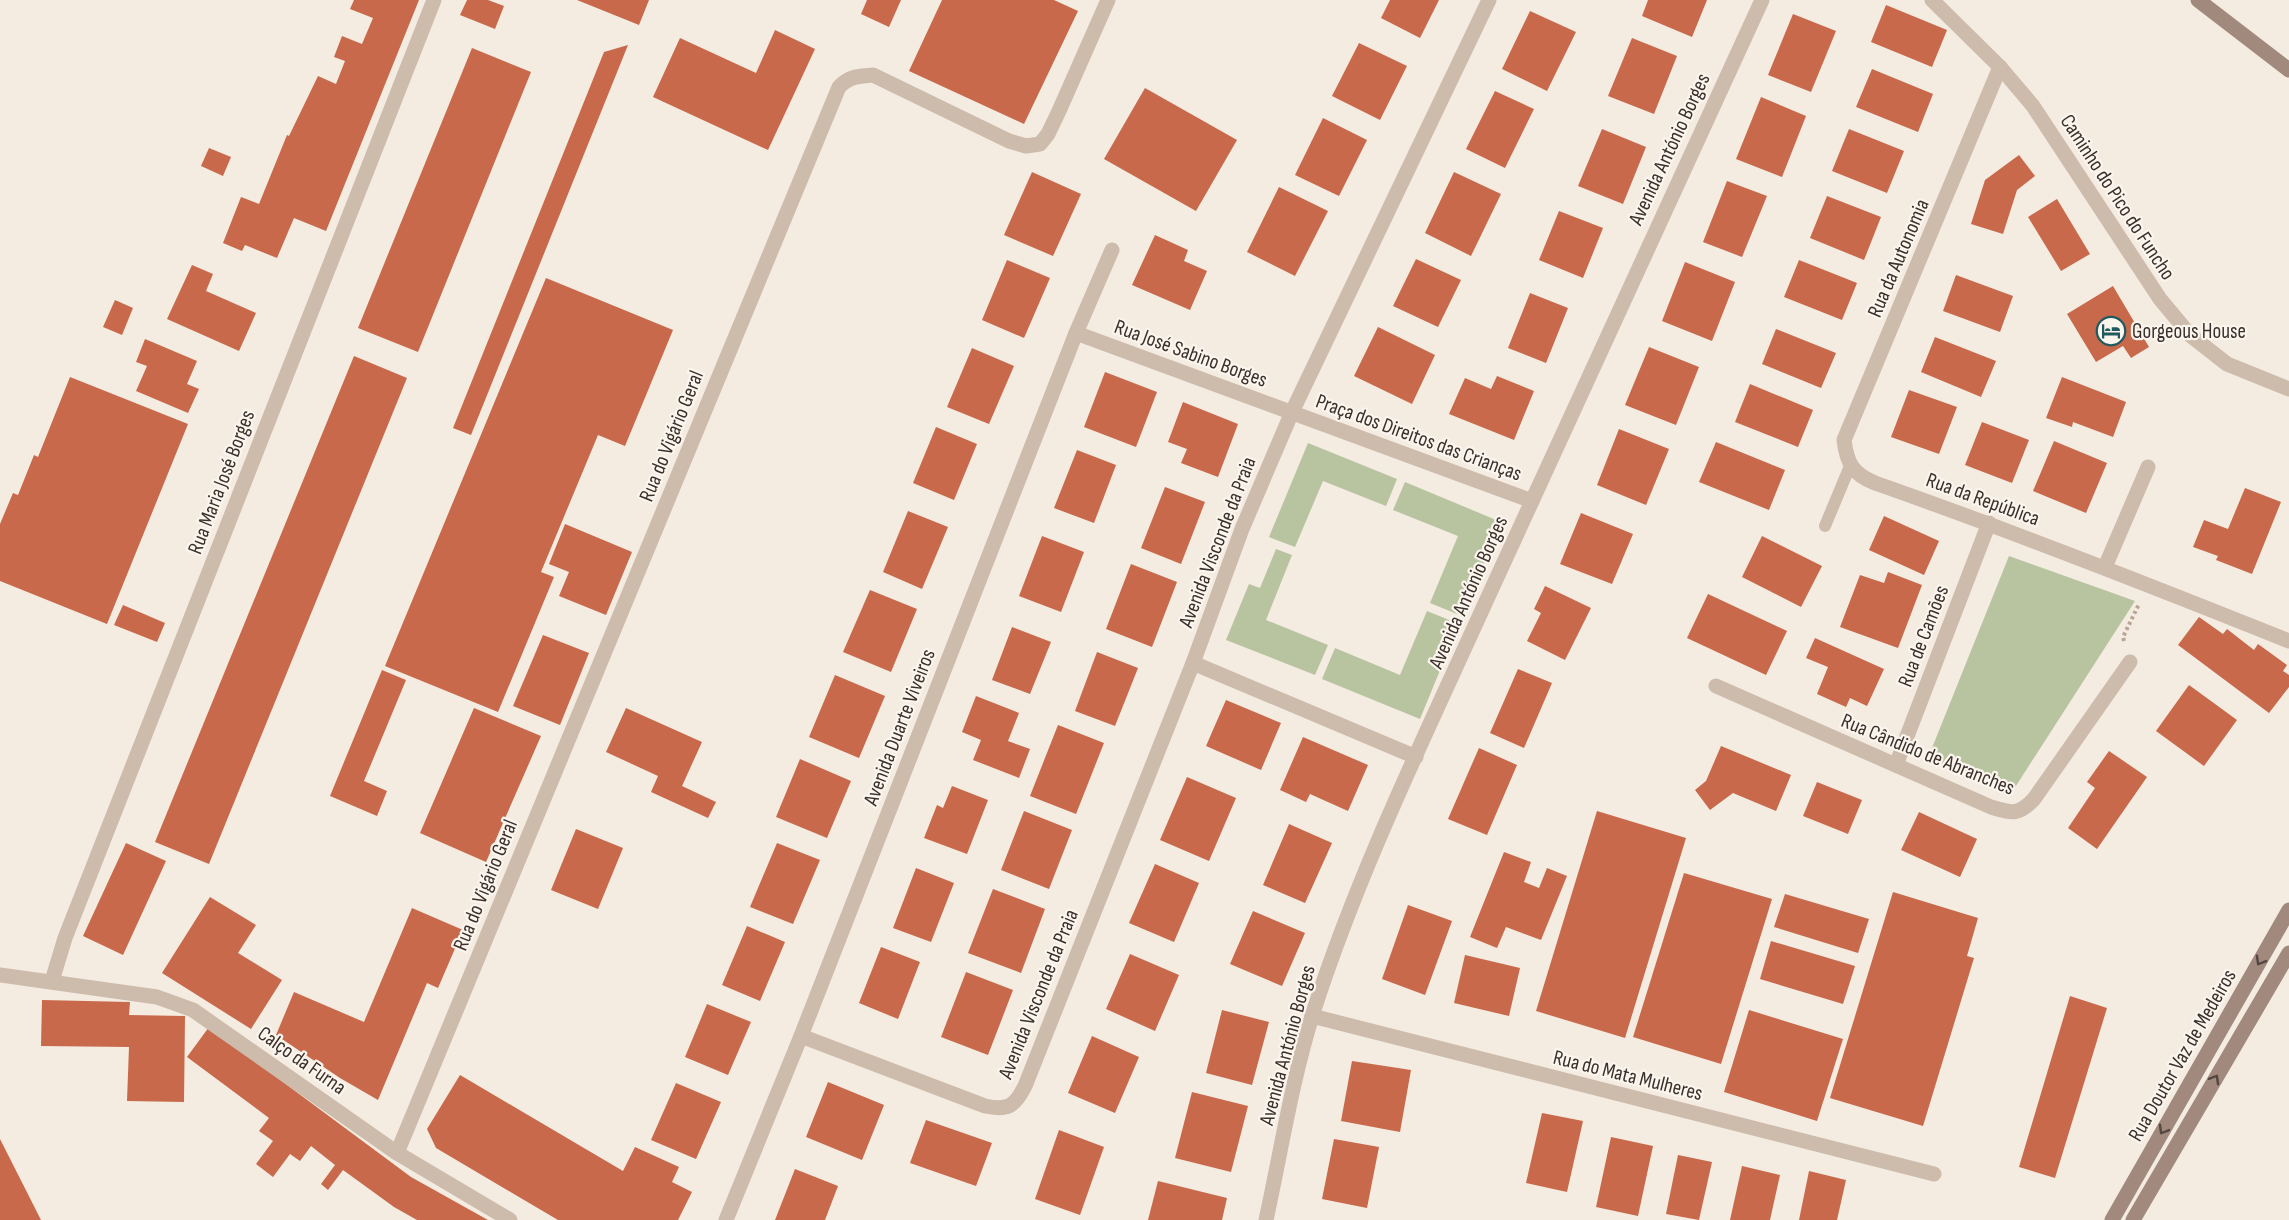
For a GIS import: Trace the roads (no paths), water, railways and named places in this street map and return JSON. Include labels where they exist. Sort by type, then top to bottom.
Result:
[{"type":"street","name":"Rua Maria José Borges","points":[[52,981],[65,938],[434,0]]},
{"type":"street","name":"Rua do Vigário Geral","points":[[397,1153],[839,87],[847,79],[873,75],[1009,141],[1026,146],[1040,144],[1048,134],[1059,111],[1108,0]]},
{"type":"street","name":"Avenida Visconde da Praia","points":[[801,1036],[985,1106],[998,1109],[1018,1100],[1192,663],[1242,529],[1292,412],[1489,0]]},
{"type":"street","name":"Avenida António Borges","points":[[1266,1220],[1312,1016],[1341,933],[1416,757],[1762,0]]},
{"type":"street","name":"Caminho do Pico do Funcho","points":[[1932,0],[2000,67],[2034,106],[2160,300],[2190,335],[2227,364],[2289,389]]},
{"type":"street","points":[[2198,0],[2289,70]]},
{"type":"street","name":"Rua da Autonomia","points":[[1850,466],[1844,440],[2000,67]]},
{"type":"street","name":"Avenida Duarte Viveiros","points":[[726,1220],[801,1036],[1076,333],[1112,250]]},
{"type":"street","name":"Rua José Sabino Borges","points":[[1076,333],[1292,412]]},
{"type":"street","name":"Praça dos Direitos das Crianças","points":[[1292,412],[1532,501]]},
{"type":"street","name":"Rua da República","points":[[1850,466],[1862,478],[2105,567],[2289,641]]},
{"type":"street","points":[[2105,567],[2148,467]]},
{"type":"street","name":"Rua de Camões","points":[[1896,765],[1989,523]]},
{"type":"street","name":"Rua Cândido de Abranches","points":[[1716,686],[1991,807],[2012,813],[2025,809],[2034,799],[2130,662]]},
{"type":"street","points":[[1192,663],[1416,757]]},
{"type":"street","name":"Rua Doutor Vaz de Medeiros","points":[[2112,1220],[2289,910]]},
{"type":"street","name":"Rua Doutor Vaz de Medeiros","points":[[2133,1220],[2289,952]]},
{"type":"street","name":"Calço da Furna","points":[[0,975],[157,998],[194,1010],[397,1153],[510,1220]]},
{"type":"street","name":"Rua do Mata Mulheres","points":[[1312,1016],[1934,1174]]},
{"type":"lane","points":[[1825,526],[1850,466]]},
{"type":"place","name":"Gorgeous House","points":[[2111,331]]}]
